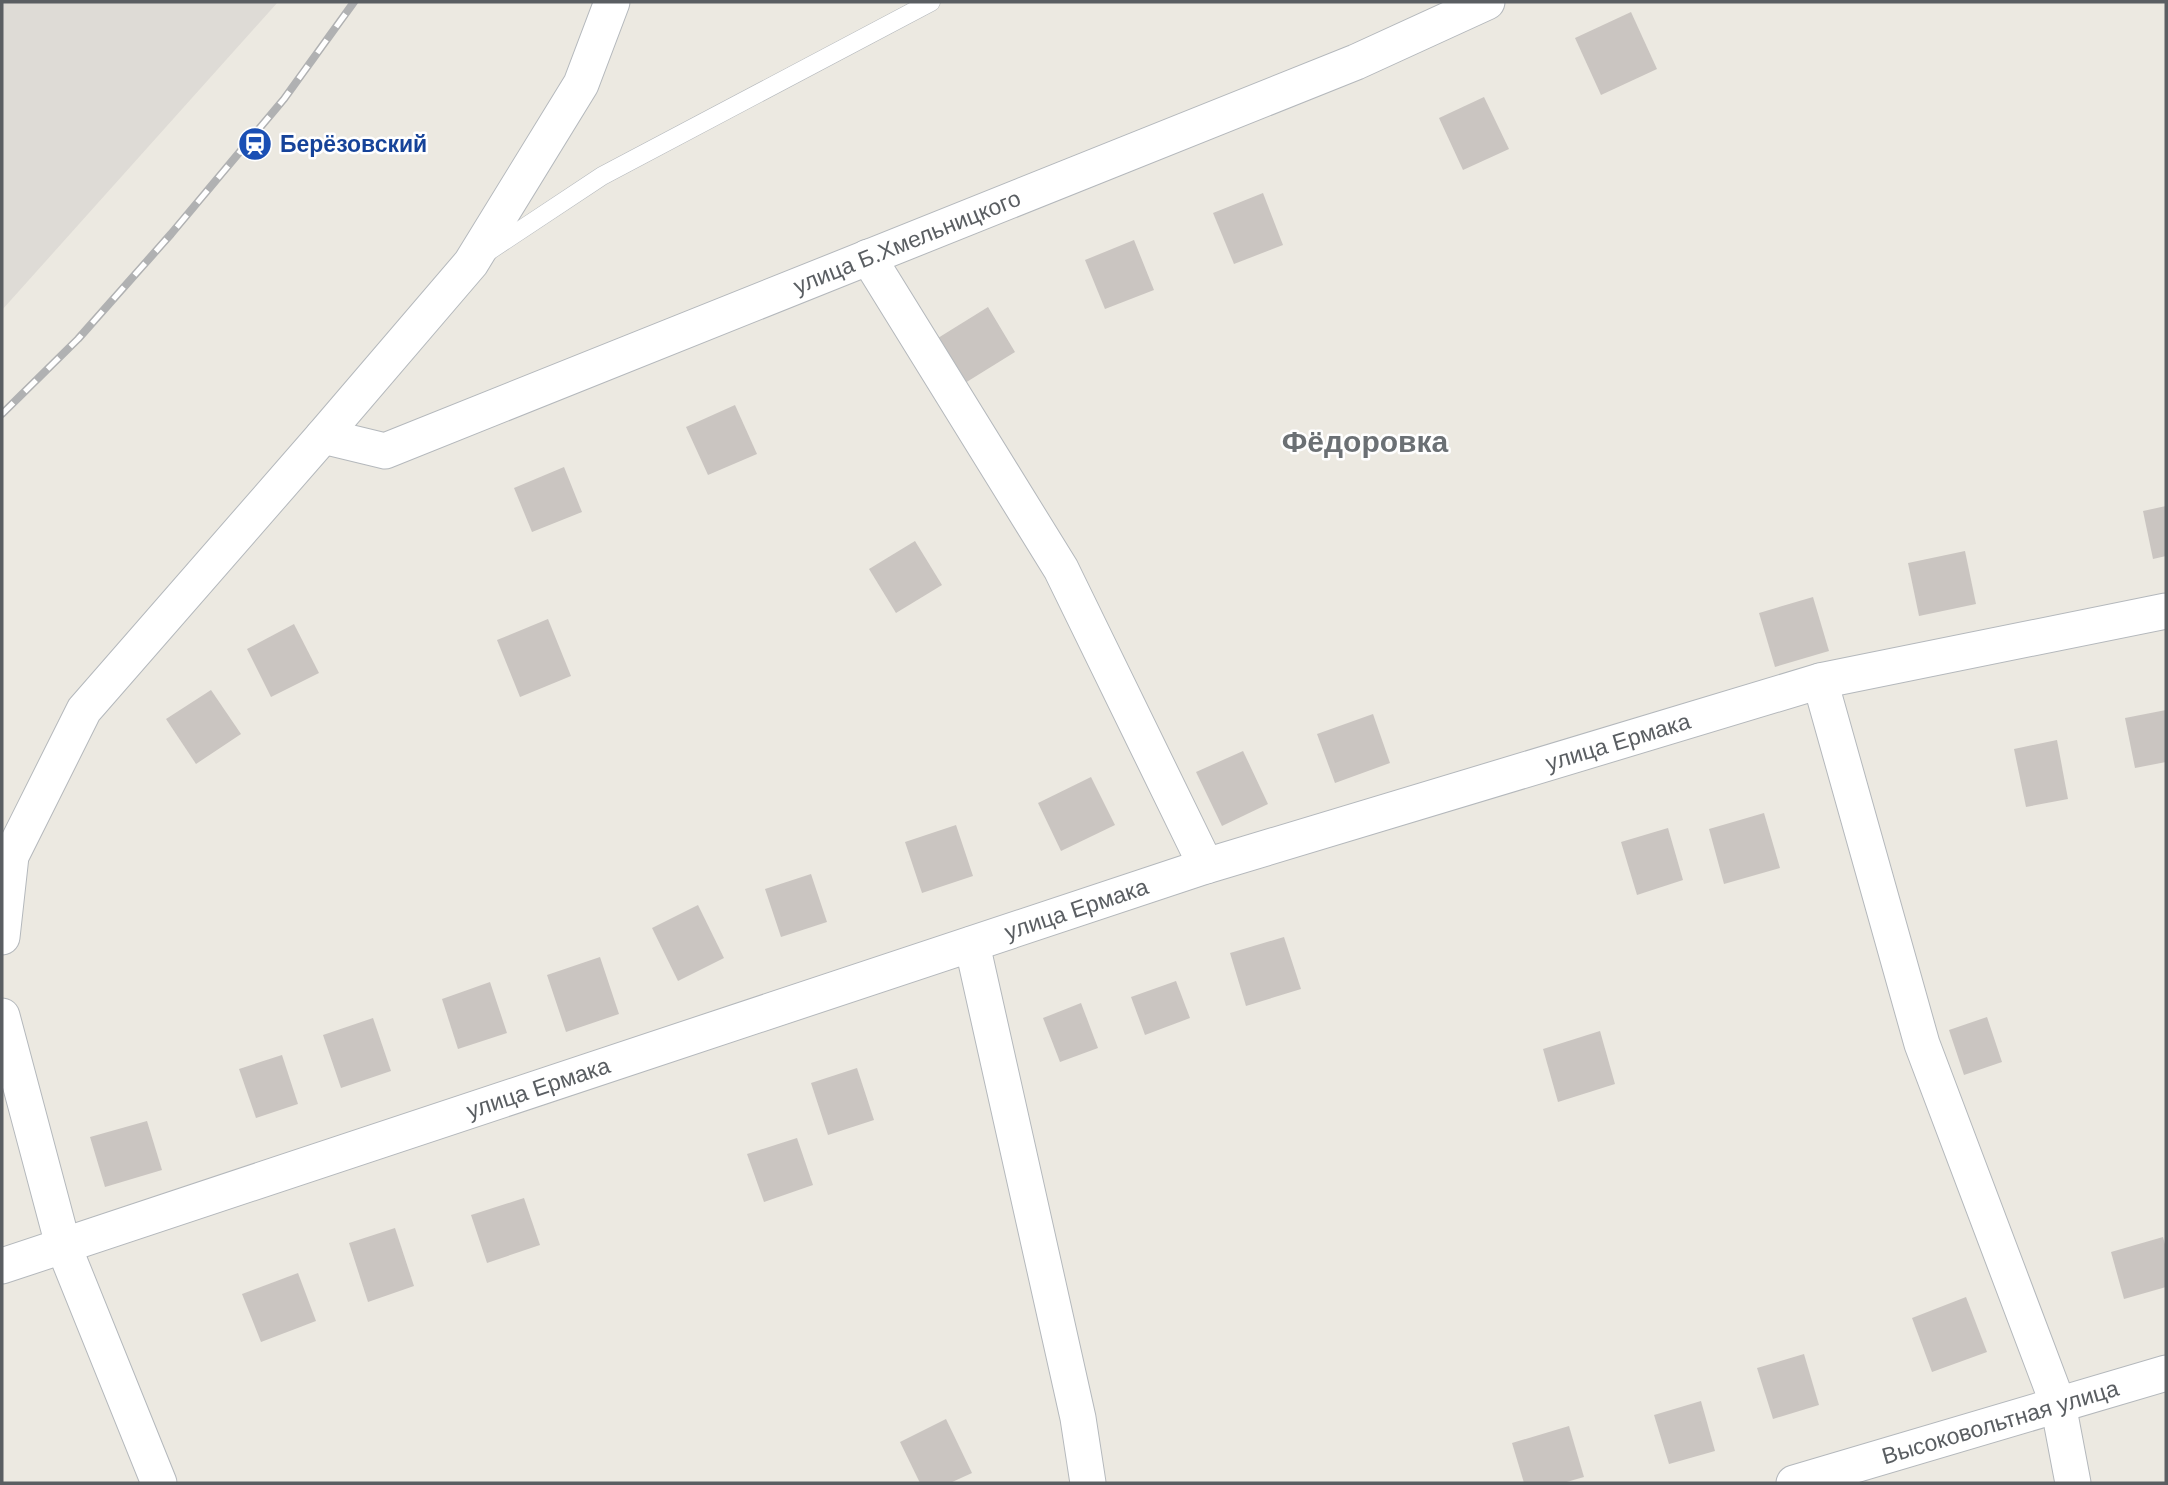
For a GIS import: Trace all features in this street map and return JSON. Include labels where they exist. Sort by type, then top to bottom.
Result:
[{"type":"street","points":[[2,937],[12,856],[84,710],[471,263],[581,84],[612,2]]},
{"type":"street","name":"улица Б.Хмельницкого","points":[[323,436],[384,451],[1356,62],[1487,2]]},
{"type":"street","points":[[868,257],[1061,569],[1206,866]]},
{"type":"street","name":"улица Ермака","points":[[2,1266],[1206,866],[1820,681],[2166,611]]},
{"type":"street","points":[[1820,681],[1922,1044],[2058,1404],[2073,1483]]},
{"type":"street","points":[[972,944],[1079,1418],[1088,1483]]},
{"type":"street","points":[[2,1016],[63,1245],[159,1483]]},
{"type":"street","name":"Высоковольтная улица","points":[[1794,1483],[2166,1373]]},
{"type":"lane","points":[[471,263],[602,176],[931,2]]},
{"type":"shaded area","points":[[2,2],[278,2],[2,310]]},
{"type":"building","points":[[1631,12],[1657,69],[1601,95],[1575,38]]},
{"type":"building","points":[[1484,97],[1509,149],[1463,170],[1439,118]]},
{"type":"building","points":[[1263,193],[1283,245],[1234,264],[1213,213]]},
{"type":"building","points":[[1134,240],[1154,290],[1105,309],[1085,260]]},
{"type":"building","points":[[988,307],[1015,352],[965,383],[938,338]]},
{"type":"building","points":[[735,405],[757,454],[708,475],[686,427]]},
{"type":"building","points":[[564,467],[582,512],[532,532],[514,488]]},
{"type":"building","points":[[2166,506],[2166,556],[2153,559],[2143,511]]},
{"type":"building","points":[[915,541],[942,585],[896,613],[869,569]]},
{"type":"building","points":[[1965,551],[1976,604],[1919,616],[1908,563]]},
{"type":"building","points":[[1813,597],[1829,651],[1775,667],[1759,613]]},
{"type":"building","points":[[548,619],[571,676],[520,697],[497,640]]},
{"type":"building","points":[[294,624],[319,673],[271,697],[247,649]]},
{"type":"building","points":[[211,690],[241,734],[196,764],[166,719]]},
{"type":"building","points":[[2166,710],[2166,762],[2135,768],[2125,718]]},
{"type":"building","points":[[1373,714],[1390,763],[1335,783],[1317,734]]},
{"type":"building","points":[[2057,740],[2068,799],[2026,807],[2014,749]]},
{"type":"building","points":[[1243,751],[1268,804],[1222,826],[1196,772]]},
{"type":"building","points":[[1091,777],[1115,825],[1061,851],[1038,803]]},
{"type":"building","points":[[1764,813],[1780,868],[1724,884],[1709,829]]},
{"type":"building","points":[[956,825],[973,876],[922,893],[905,842]]},
{"type":"building","points":[[1668,828],[1683,880],[1637,895],[1621,842]]},
{"type":"building","points":[[811,874],[827,922],[781,937],[765,889]]},
{"type":"building","points":[[698,905],[724,958],[678,981],[652,928]]},
{"type":"building","points":[[1284,937],[1301,989],[1246,1006],[1230,953]]},
{"type":"building","points":[[600,957],[619,1014],[566,1032],[547,975]]},
{"type":"building","points":[[1176,981],[1190,1018],[1145,1035],[1131,997]]},
{"type":"building","points":[[490,982],[507,1033],[458,1049],[442,999]]},
{"type":"building","points":[[1081,1003],[1098,1048],[1060,1062],[1043,1018]]},
{"type":"building","points":[[1987,1017],[2002,1062],[1964,1075],[1949,1030]]},
{"type":"building","points":[[373,1018],[391,1071],[341,1088],[323,1035]]},
{"type":"building","points":[[1600,1031],[1615,1084],[1558,1102],[1543,1049]]},
{"type":"building","points":[[282,1055],[298,1104],[256,1118],[239,1069]]},
{"type":"building","points":[[857,1068],[874,1120],[828,1135],[811,1083]]},
{"type":"building","points":[[147,1121],[162,1170],[105,1187],[90,1137]]},
{"type":"building","points":[[797,1138],[813,1185],[764,1202],[747,1154]]},
{"type":"building","points":[[524,1198],[540,1245],[487,1263],[471,1215]]},
{"type":"building","points":[[395,1228],[414,1286],[368,1302],[349,1243]]},
{"type":"building","points":[[2163,1237],[2166,1248],[2166,1287],[2124,1299],[2111,1252]]},
{"type":"building","points":[[298,1273],[316,1321],[261,1342],[242,1294]]},
{"type":"building","points":[[1966,1297],[1987,1352],[1932,1372],[1912,1318]]},
{"type":"building","points":[[1804,1354],[1819,1405],[1773,1419],[1757,1368]]},
{"type":"building","points":[[1701,1401],[1715,1451],[1669,1464],[1654,1415]]},
{"type":"building","points":[[946,1419],[972,1473],[950,1483],[920,1483],[900,1442]]},
{"type":"building","points":[[1569,1426],[1584,1477],[1563,1483],[1524,1483],[1512,1443]]},
{"type":"railway","points":[[2,414],[78,339],[171,234],[284,99],[354,2]]},
{"type":"place","name":"Берёзовский","points":[[255,144]]},
{"type":"district","name":"Фёдоровка","points":[[1365,442]]}]
